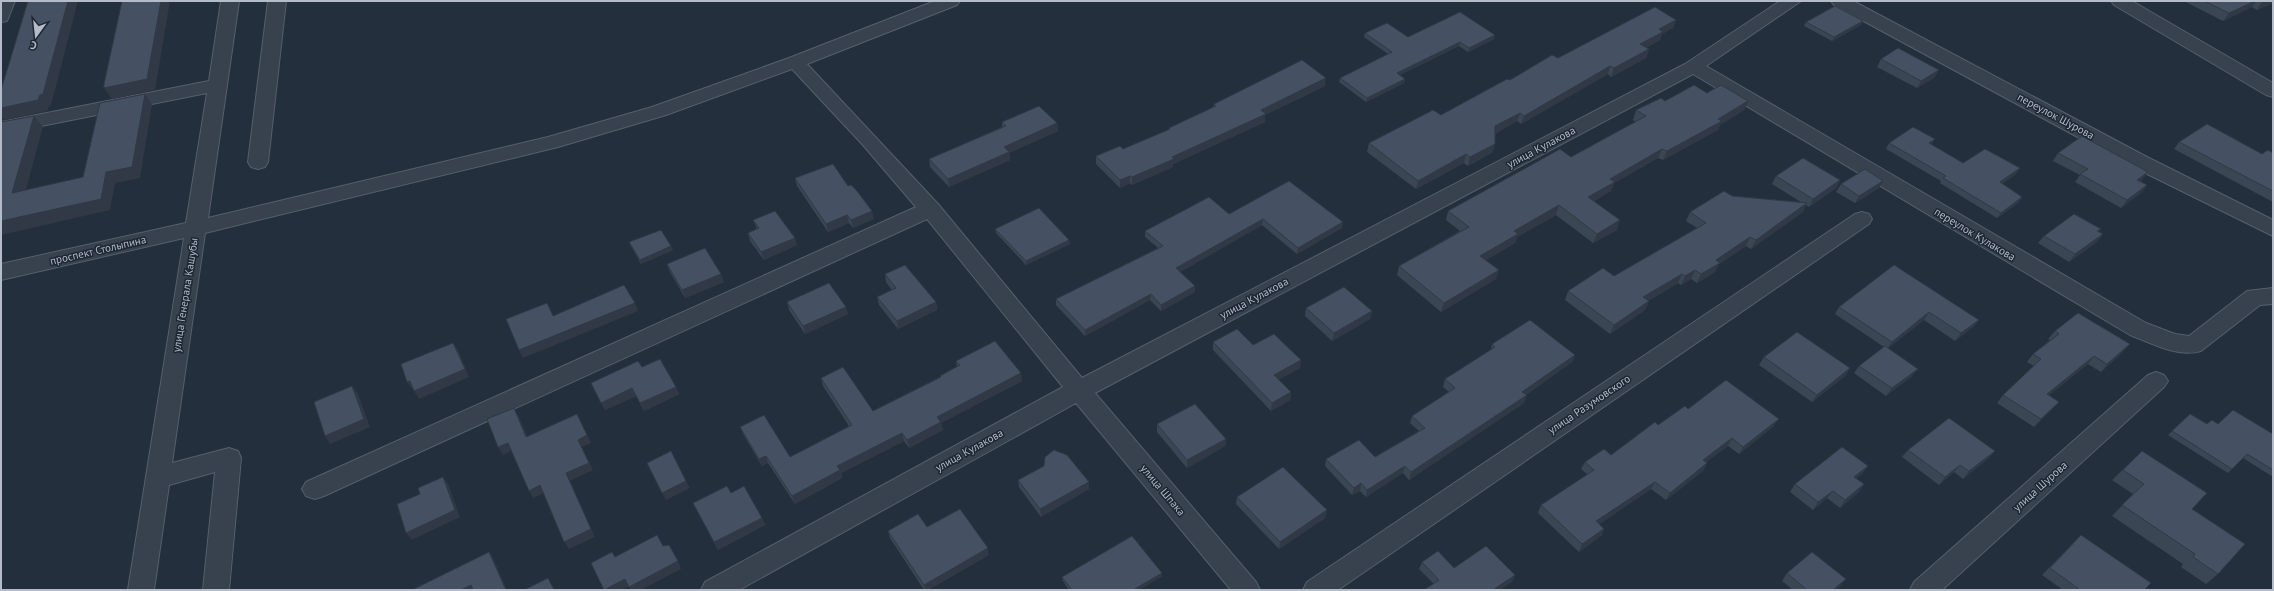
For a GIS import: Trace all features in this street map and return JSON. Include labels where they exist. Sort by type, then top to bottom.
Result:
[{"type":"street","points":[[1,16],[6,1]]},
{"type":"street","name":"улица Генерала Кашубы","points":[[141,590],[230,1]]},
{"type":"street","points":[[258,162],[277,1]]},
{"type":"street","name":"проспект Столыпина","points":[[1,272],[196,228],[551,143],[659,111],[795,62],[951,1]]},
{"type":"street","name":"улица Кулакова","points":[[714,590],[1079,390],[1691,68],[1792,1]]},
{"type":"street","name":"переулок Шурова","points":[[1840,1],[2140,162],[2273,229]]},
{"type":"street","points":[[2120,1],[2273,91]]},
{"type":"street","name":"улица Шпака","points":[[795,62],[850,118],[997,286],[1079,390],[1247,590]]},
{"type":"street","name":"переулок Кулакова","points":[[1696,68],[2138,329],[2173,342],[2193,345],[2264,297]]},
{"type":"street","points":[[1,128],[217,85]]},
{"type":"street","points":[[315,489],[931,210]]},
{"type":"street","name":"улица Разумовского","points":[[1316,590],[1862,219]]},
{"type":"street","name":"улица Шурова","points":[[1923,590],[2156,381]]},
{"type":"street","points":[[157,478],[229,458],[216,590]]},
{"type":"building","points":[[28,1],[68,1],[43,94],[40,95],[38,100],[1,108],[1,90]]},
{"type":"building","points":[[122,1],[161,1],[147,79],[104,88],[104,84]]},
{"type":"building","points":[[2204,1],[2255,1],[2229,13]]},
{"type":"building","points":[[1835,6],[1863,21],[1834,37],[1806,22]]},
{"type":"building","points":[[1655,7],[1676,20],[1659,29],[1663,32],[1640,44],[1649,49],[1614,68],[1610,66],[1524,116],[1520,113],[1495,126],[1495,144],[1470,157],[1466,154],[1418,181],[1369,143],[1433,110],[1441,115],[1507,79],[1510,80],[1552,55],[1558,58]]},
{"type":"building","points":[[1460,12],[1495,35],[1469,48],[1460,42],[1397,73],[1405,79],[1367,98],[1340,78],[1392,52],[1365,33],[1387,23],[1408,37]]},
{"type":"building","points":[[1898,48],[1939,70],[1921,81],[1881,59]]},
{"type":"building","points":[[1302,60],[1326,78],[1261,110],[1266,114],[1172,157],[1174,159],[1132,177],[1130,176],[1120,180],[1096,156],[1120,146],[1123,149],[1170,129],[1169,128],[1216,106],[1214,104]]},
{"type":"building","points":[[1694,85],[1707,93],[1721,85],[1748,101],[1718,119],[1722,121],[1667,151],[1662,149],[1610,179],[1615,182],[1588,197],[1620,220],[1597,234],[1559,205],[1514,231],[1518,234],[1480,256],[1499,270],[1444,303],[1399,266],[1469,227],[1448,211],[1560,149],[1571,157],[1646,116],[1636,110],[1661,98],[1665,101]]},
{"type":"building","points":[[145,94],[132,167],[106,172],[101,199],[1,221],[1,122],[34,116],[12,193],[83,177],[100,103]]},
{"type":"building","points":[[1039,106],[1057,123],[1004,147],[1009,152],[948,179],[929,159],[1006,126],[1002,122]]},
{"type":"building","points":[[2207,124],[2262,154],[2268,150],[2273,153],[2273,191],[2179,142]]},
{"type":"building","points":[[1913,127],[1935,139],[1929,143],[1963,163],[1985,149],[2020,168],[2000,182],[2022,197],[2001,213],[1943,178],[1946,176],[1889,143]]},
{"type":"building","points":[[2082,136],[2148,172],[2137,180],[2147,185],[2127,200],[2080,174],[2088,169],[2058,153]]},
{"type":"building","points":[[1803,158],[1840,180],[1813,199],[1776,176]]},
{"type":"building","points":[[833,164],[848,186],[851,185],[857,191],[872,211],[851,220],[847,215],[826,224],[795,178]]},
{"type":"building","points":[[1865,169],[1883,181],[1859,196],[1841,184]]},
{"type":"building","points":[[1289,181],[1343,222],[1298,248],[1263,219],[1176,268],[1195,286],[1161,305],[1151,294],[1085,330],[1056,299],[1163,246],[1145,231],[1209,197],[1229,214]]},
{"type":"building","points":[[1724,191],[1732,196],[1807,203],[1756,240],[1750,237],[1716,260],[1720,263],[1701,274],[1695,270],[1685,276],[1682,274],[1643,297],[1649,301],[1614,325],[1568,291],[1603,268],[1614,276],[1706,223],[1690,212]]},
{"type":"building","points":[[1039,208],[1069,240],[1026,261],[995,229]]},
{"type":"building","points":[[775,211],[795,238],[761,252],[748,233],[759,228],[753,220]]},
{"type":"building","points":[[2074,214],[2101,229],[2097,231],[2103,234],[2075,254],[2044,236]]},
{"type":"building","points":[[661,230],[671,246],[640,260],[629,242]]},
{"type":"building","points":[[705,248],[721,274],[682,290],[667,264]]},
{"type":"building","points":[[905,265],[936,302],[897,321],[877,297],[896,288],[885,274]]},
{"type":"building","points":[[1894,265],[1979,320],[1961,333],[1929,312],[1892,342],[1839,307]]},
{"type":"building","points":[[829,283],[846,307],[803,326],[787,302]]},
{"type":"building","points":[[624,285],[635,303],[519,350],[506,319],[547,303],[553,316]]},
{"type":"building","points":[[1344,287],[1372,311],[1334,333],[1306,308]]},
{"type":"building","points":[[2078,313],[2130,344],[2107,364],[2094,356],[2047,394],[2059,402],[2041,419],[2003,395],[2041,359],[2033,354],[2059,334],[2055,331]]},
{"type":"building","points":[[1530,320],[1575,355],[1522,392],[1527,395],[1411,472],[1405,466],[1367,490],[1361,483],[1354,488],[1326,459],[1359,440],[1375,457],[1425,428],[1412,416],[1455,388],[1445,379],[1495,347],[1492,344]]},
{"type":"building","points":[[1237,329],[1253,345],[1274,334],[1301,360],[1274,375],[1291,392],[1272,403],[1213,342]]},
{"type":"building","points":[[1797,332],[1850,368],[1817,395],[1764,357]]},
{"type":"building","points":[[995,341],[1021,373],[937,417],[941,422],[907,440],[902,433],[837,466],[840,470],[792,496],[766,456],[759,459],[740,427],[764,415],[790,457],[852,425],[821,378],[843,367],[873,411],[941,377],[940,376],[960,365],[956,361]]},
{"type":"building","points":[[453,343],[465,369],[414,391],[410,381],[407,382],[401,364]]},
{"type":"building","points":[[1885,346],[1918,369],[1892,388],[1859,366]]},
{"type":"building","points":[[660,359],[676,387],[640,403],[632,388],[601,403],[591,383],[638,361],[642,367]]},
{"type":"building","points":[[1726,380],[1779,419],[1743,447],[1732,438],[1703,460],[1707,463],[1670,493],[1655,482],[1596,521],[1604,529],[1582,544],[1541,505],[1594,470],[1585,462],[1604,449],[1611,455],[1655,422],[1658,425],[1685,406],[1688,409]]},
{"type":"building","points":[[352,386],[364,419],[325,436],[314,402]]},
{"type":"building","points":[[1195,404],[1226,439],[1187,460],[1157,424]]},
{"type":"building","points":[[514,408],[526,437],[577,414],[587,435],[578,440],[589,463],[566,473],[591,529],[564,542],[540,485],[529,491],[508,443],[498,447],[487,419]]},
{"type":"building","points":[[2233,410],[2273,434],[2273,470],[2247,454],[2232,469],[2172,431],[2190,414],[2207,424],[2212,420],[2218,424]]},
{"type":"building","points":[[1949,418],[1995,451],[1969,471],[1960,465],[1945,477],[1908,450]]},
{"type":"building","points":[[1842,447],[1868,466],[1854,477],[1864,484],[1845,500],[1833,491],[1818,502],[1795,484]]},
{"type":"building","points":[[1054,450],[1067,455],[1089,482],[1040,509],[1018,480],[1044,466],[1045,457]]},
{"type":"building","points":[[671,451],[686,481],[662,493],[647,463]]},
{"type":"building","points":[[2142,451],[2207,493],[2192,509],[2245,544],[2218,574],[2193,557],[2195,554],[2122,505],[2144,484],[2123,470]]},
{"type":"building","points":[[1283,467],[1327,510],[1280,542],[1237,497]]},
{"type":"building","points":[[443,477],[455,510],[406,533],[397,504],[420,494],[418,488]]},
{"type":"building","points":[[727,486],[731,493],[744,486],[762,518],[714,542],[693,503]]},
{"type":"building","points":[[960,509],[988,548],[924,585],[888,531],[918,514],[927,527]]},
{"type":"building","points":[[657,535],[663,546],[669,545],[678,561],[629,587],[625,579],[604,590],[591,563],[612,552],[615,557]]},
{"type":"building","points":[[2081,535],[2151,583],[2144,590],[2080,590],[2050,568]]},
{"type":"building","points":[[1132,536],[1162,573],[1133,590],[1072,590],[1062,577]]},
{"type":"building","points":[[1486,546],[1515,575],[1493,590],[1424,590],[1439,580],[1422,562],[1438,551],[1454,568]]},
{"type":"building","points":[[489,552],[506,590],[473,590],[471,585],[461,590],[412,590]]},
{"type":"building","points":[[1812,552],[1846,579],[1833,590],[1807,590],[1787,573]]},
{"type":"building","points":[[548,578],[554,590],[524,590]]}]
